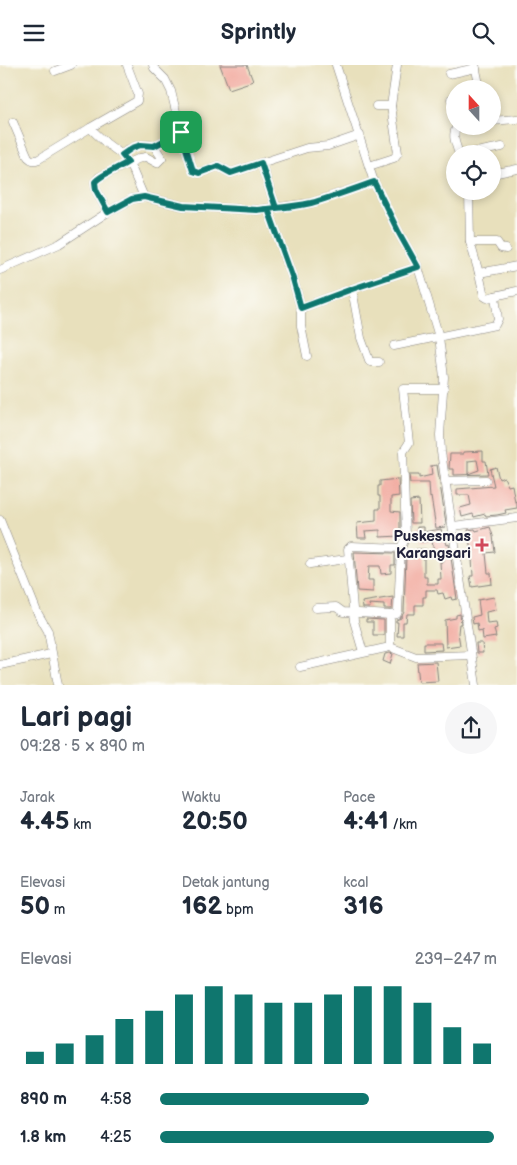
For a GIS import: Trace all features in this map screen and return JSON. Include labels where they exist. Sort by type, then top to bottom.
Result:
[{"type":"street","points":[[55,71],[71,65]]},
{"type":"street","points":[[13,122],[28,157],[34,161],[39,159],[138,101],[138,94],[127,65]]},
{"type":"street","points":[[153,65],[165,79],[171,91],[193,171],[199,173],[219,167],[231,173],[307,148],[328,145],[360,135]]},
{"type":"street","points":[[336,65],[374,182],[418,267],[439,337],[444,377],[440,435],[445,481],[476,685]]},
{"type":"street","points":[[369,167],[394,158],[398,153],[391,106],[397,65]]},
{"type":"street","points":[[449,73],[476,67],[478,80]]},
{"type":"street","points":[[376,106],[391,106]]},
{"type":"street","points":[[501,120],[517,119]]},
{"type":"street","points":[[90,128],[128,162],[144,197]]},
{"type":"street","points":[[122,155],[126,151],[141,145],[154,146],[181,132]]},
{"type":"street","points":[[108,212],[96,190],[95,182],[99,177],[113,172],[128,162],[146,157],[157,163],[162,158],[154,146]]},
{"type":"street","points":[[261,163],[272,209],[301,308],[307,356]]},
{"type":"street","points":[[501,172],[517,169]]},
{"type":"street","points":[[0,270],[59,244],[108,212],[132,199],[144,197],[183,206],[257,210],[272,209],[311,203],[374,182]]},
{"type":"street","points":[[469,200],[470,242],[484,296],[487,298],[517,291]]},
{"type":"street","points":[[470,242],[497,242],[501,248],[506,249]]},
{"type":"street","points":[[479,273],[517,266]]},
{"type":"street","points":[[301,308],[418,267]]},
{"type":"street","points":[[352,289],[361,338],[369,360],[370,362],[379,362]]},
{"type":"street","points":[[394,346],[495,325],[498,319],[495,296]]},
{"type":"street","points":[[316,608],[336,607],[342,612],[390,615],[395,615],[398,611],[401,548],[406,537],[403,452],[409,443],[403,389],[444,389]]},
{"type":"street","points":[[445,481],[486,480]]},
{"type":"street","points":[[453,527],[517,518]]},
{"type":"street","points":[[0,520],[37,612],[48,631],[58,685]]},
{"type":"street","points":[[363,652],[353,613],[348,549],[351,546],[401,548]]},
{"type":"street","points":[[310,564],[348,559]]},
{"type":"street","points":[[390,615],[390,647]]},
{"type":"street","points":[[300,667],[390,647],[416,657],[471,655]]},
{"type":"street","points":[[0,665],[51,654]]},
{"type":"building","points":[[220,65],[247,65],[253,81],[229,89]]},
{"type":"building","points":[[483,451],[483,461],[486,461],[488,474],[454,475],[454,469],[449,469],[450,454],[463,454],[463,452]],"holes":[[[477,460],[479,470],[468,474],[468,461]]]},
{"type":"building","points":[[437,465],[446,523],[445,527],[436,528],[429,483],[410,483],[409,475],[419,475],[419,478],[432,475],[431,466]]},
{"type":"building","points":[[496,467],[499,479],[504,477],[508,486],[512,485],[517,508],[505,510],[506,513],[497,515],[486,516],[485,514],[474,517],[473,514],[462,517],[460,508],[471,505],[469,495],[457,495],[457,489],[494,486],[490,469]]},
{"type":"building","points":[[398,479],[399,496],[391,497],[391,511],[400,512],[400,536],[380,537],[380,530],[365,531],[366,538],[358,538],[357,523],[376,521],[376,509],[380,509],[378,486],[380,486],[380,481]]},
{"type":"building","points":[[419,500],[420,523],[411,523],[410,501]]},
{"type":"building","points":[[417,527],[424,527],[424,532],[441,529],[443,539],[445,538],[447,545],[449,544],[457,599],[452,600],[451,597],[445,599],[443,593],[438,594],[437,590],[426,590],[426,597],[423,597],[423,605],[415,605],[415,614],[407,614],[406,622],[403,622],[403,636],[397,636],[398,622],[396,620],[401,618],[404,612],[406,557],[416,556],[416,549],[426,549],[426,554],[424,555],[424,577],[427,577],[427,584],[438,584],[438,579],[441,579],[440,562],[444,562],[443,551],[434,552],[432,541],[421,542],[421,538],[417,538]]},
{"type":"building","points":[[490,527],[495,552],[486,553],[488,573],[491,573],[492,584],[472,587],[470,576],[473,576],[472,559],[468,530],[475,529],[476,531]]},
{"type":"building","points":[[354,552],[395,553],[395,565],[391,565],[391,573],[381,574],[380,566],[369,566],[368,580],[373,580],[373,592],[357,591]]},
{"type":"building","points":[[393,597],[392,609],[384,609],[384,605],[369,604],[370,608],[363,608],[362,602]]},
{"type":"building","points":[[494,597],[496,610],[486,612],[487,623],[496,622],[497,628],[494,629],[496,637],[483,639],[482,630],[478,631],[477,623],[473,624],[472,617],[480,615],[478,600]]},
{"type":"building","points":[[460,614],[461,624],[459,624],[458,633],[460,645],[446,647],[445,620],[456,618],[456,615]]},
{"type":"building","points":[[366,619],[384,620],[384,635],[373,635],[373,622],[366,622]]},
{"type":"building","points":[[424,643],[441,643],[442,650],[424,651]]},
{"type":"building","points":[[476,643],[482,643],[483,653],[477,653]]},
{"type":"building","points":[[385,654],[393,654],[390,664],[383,661]]},
{"type":"building","points":[[436,662],[438,681],[419,682],[417,663]]},
{"type":"place","name":"Puskesmas Karangsari","points":[[482,545]]},
{"type":"route","points":[[181,132],[154,146],[141,145],[126,151],[122,155],[128,162],[113,172],[99,177],[95,182],[96,190],[108,212],[132,199],[144,197],[183,206],[268,209],[291,206],[311,203],[374,182],[418,267],[301,308],[293,279],[268,209],[276,208],[261,163],[231,173],[218,166],[197,173],[193,171],[181,132]]}]
